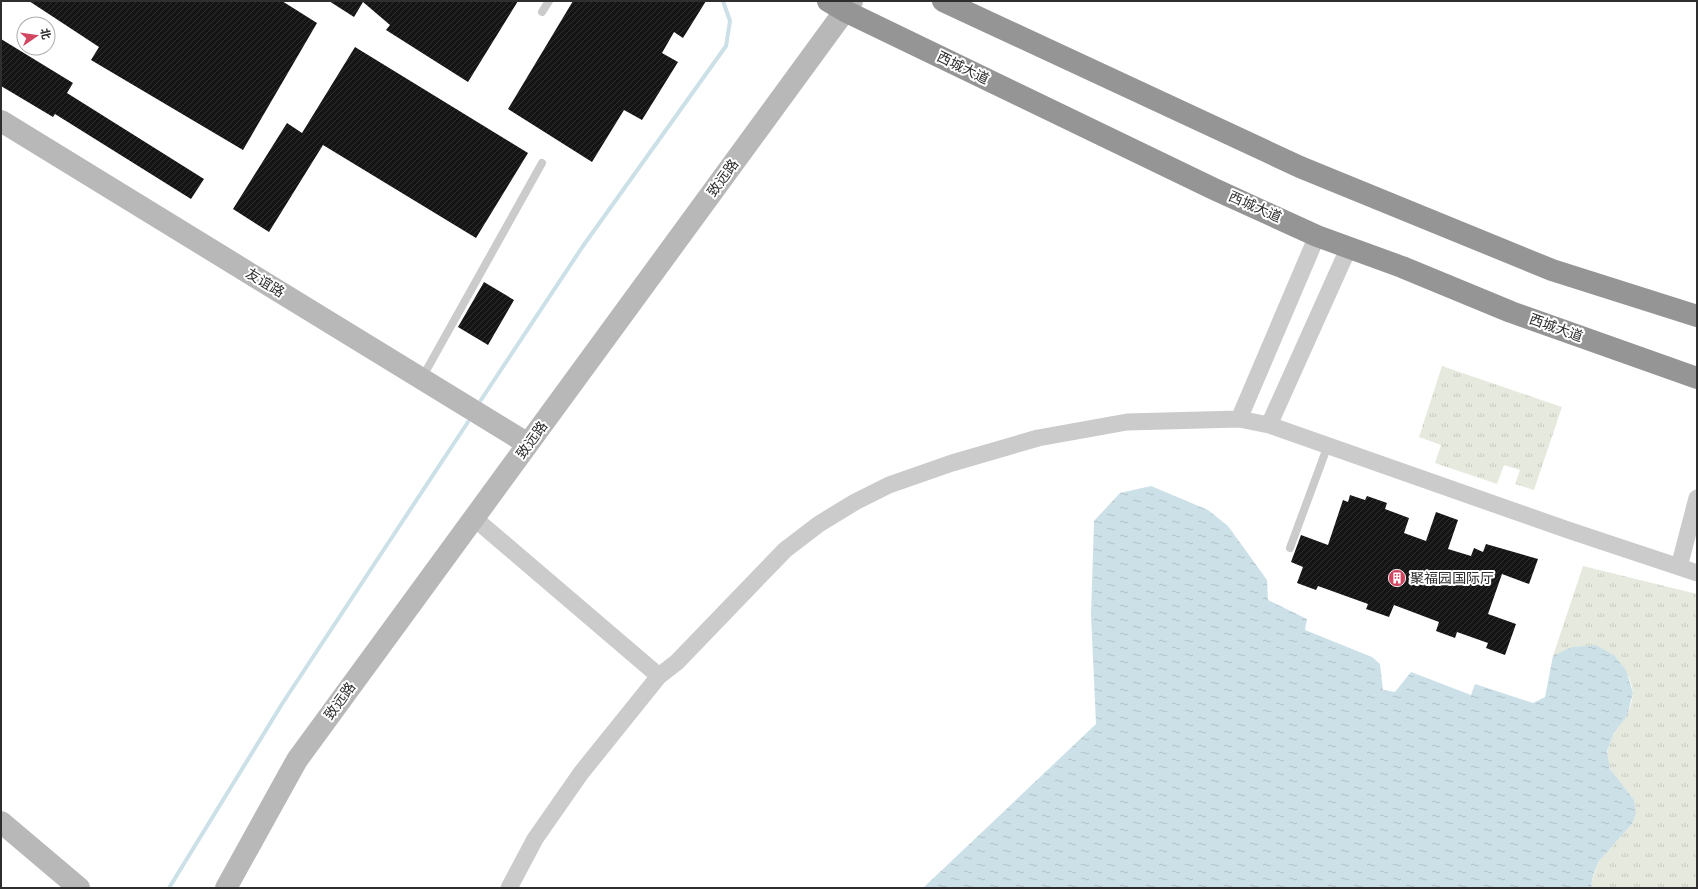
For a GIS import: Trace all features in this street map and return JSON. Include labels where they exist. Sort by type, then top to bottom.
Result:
[{"type":"highway","points":[[943,1],[1300,167],[1552,270],[1697,316]]},
{"type":"highway","name":"西城大道","points":[[842,4],[1214,189],[1317,236],[1349,247],[1511,312],[1697,378]]},
{"type":"main road","name":"致远路","points":[[226,888],[297,760],[528,444],[842,4]]},
{"type":"main road","name":"友谊路","points":[[1,121],[528,444]]},
{"type":"main road","points":[[1,822],[79,888]]},
{"type":"street","points":[[1239,419],[1317,236]]},
{"type":"street","points":[[1269,425],[1349,247]]},
{"type":"street","points":[[508,888],[535,839],[577,779],[659,676],[677,662],[785,550],[819,524],[855,502],[889,485],[952,462],[1038,438],[1127,422],[1239,419],[1269,425],[1568,530],[1697,573]]},
{"type":"street","points":[[1679,566],[1697,498]]},
{"type":"street","points":[[474,518],[659,676]]},
{"type":"lane","points":[[542,12],[549,1]]},
{"type":"lane","points":[[421,378],[542,163]]},
{"type":"lane","points":[[1290,548],[1328,445]]},
{"type":"green space","points":[[1442,366],[1562,407],[1534,490],[1515,484],[1520,470],[1504,465],[1497,484],[1435,463],[1441,445],[1419,437]]},
{"type":"green space","points":[[1583,566],[1697,594],[1697,888],[1591,888],[1593,876],[1599,861],[1632,824],[1634,800],[1612,772],[1607,754],[1610,741],[1630,706],[1632,692],[1628,676],[1615,656],[1553,656]]},
{"type":"water","points":[[1151,486],[1208,510],[1228,526],[1267,580],[1268,600],[1307,619],[1305,630],[1372,657],[1380,664],[1383,690],[1395,692],[1411,672],[1471,695],[1475,684],[1533,703],[1545,697],[1553,656],[1572,647],[1596,645],[1615,656],[1626,670],[1633,693],[1627,716],[1614,733],[1607,751],[1610,769],[1634,800],[1636,813],[1632,824],[1599,861],[1593,875],[1591,888],[923,888],[1096,724],[1091,615],[1094,521],[1120,493]]},
{"type":"building","points":[[29,1],[282,1],[317,23],[243,150],[91,60],[99,47],[56,19],[56,16],[52,16]]},
{"type":"building","points":[[329,1],[518,1],[468,82],[386,30],[390,25],[363,2],[354,17]]},
{"type":"building","points":[[573,1],[706,1],[683,38],[674,32],[662,53],[678,62],[642,120],[624,110],[592,162],[508,109]]},
{"type":"building","points":[[1,39],[16,48],[16,56],[29,56],[73,83],[67,93],[204,179],[191,199],[55,114],[53,117],[1,86]]},
{"type":"building","points":[[355,47],[528,153],[476,238],[323,145],[269,232],[233,209],[287,123],[302,133]]},
{"type":"building","points":[[484,282],[514,300],[488,345],[458,327]]},
{"type":"building","name":"聚福园国际厅","points":[[1350,495],[1365,500],[1367,496],[1387,503],[1385,509],[1409,518],[1404,533],[1426,541],[1436,512],[1458,520],[1448,549],[1471,556],[1474,548],[1483,552],[1486,544],[1538,559],[1529,584],[1502,574],[1488,614],[1516,624],[1505,655],[1486,648],[1488,643],[1457,632],[1455,638],[1436,631],[1439,622],[1394,605],[1389,617],[1366,609],[1368,604],[1318,586],[1316,590],[1297,583],[1303,567],[1291,562],[1301,535],[1328,545],[1343,500],[1348,502]]},
{"type":"waterway","points":[[481,400],[583,246],[726,46],[730,21],[723,1]]},
{"type":"waterway","points":[[169,888],[282,704],[468,422]]},
{"type":"place","name":"聚福园国际厅","points":[[1397,578]]}]
